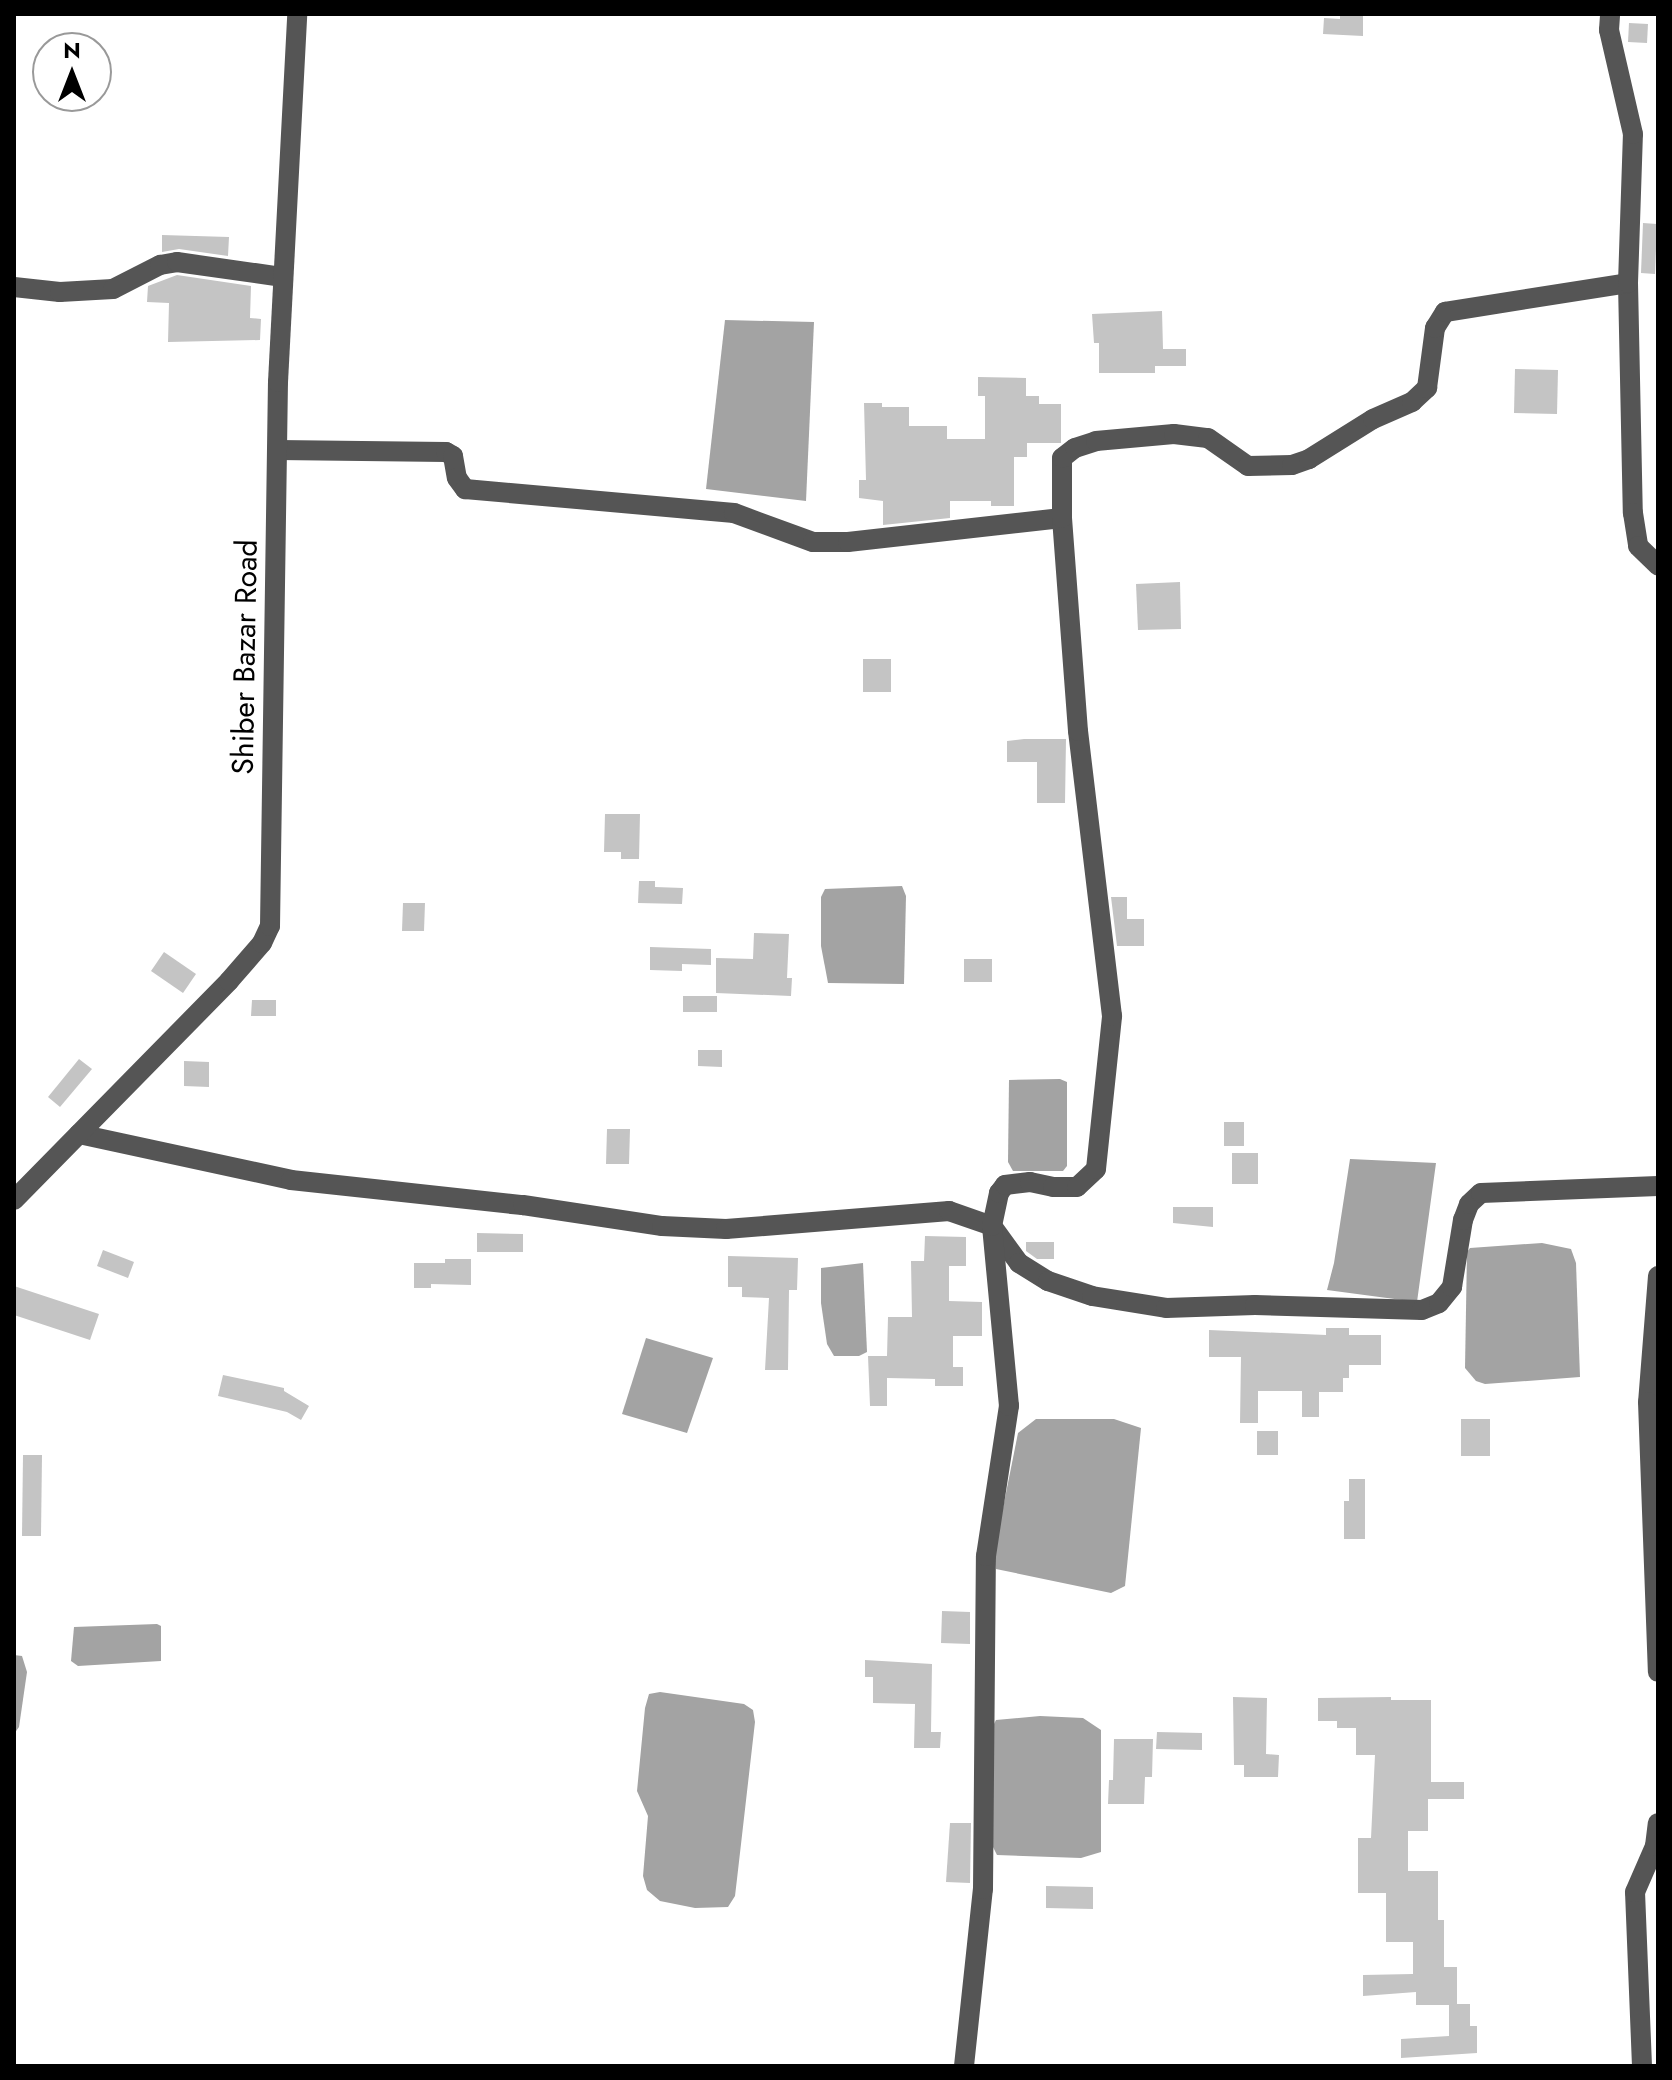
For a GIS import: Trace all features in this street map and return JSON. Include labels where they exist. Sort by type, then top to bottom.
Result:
[{"type":"street","name":"Shiber Bazar Road","points":[[14,1200],[229,981],[262,943],[270,926],[283,277],[297,14]]},
{"type":"street","points":[[1610,14],[1609,30],[1633,134],[1628,283],[1633,513],[1638,546],[1658,565]]},
{"type":"street","points":[[14,287],[60,292],[113,289],[160,265],[177,262],[283,277]]},
{"type":"street","points":[[964,2066],[983,1889],[986,1556],[1009,1406],[992,1226],[999,1193],[1005,1185],[1030,1182],[1053,1187],[1077,1187],[1096,1169],[1112,1016],[1078,731],[1062,518],[1062,458],[1075,448],[1108,439],[1174,434],[1208,438],[1248,466],[1292,465],[1309,459],[1373,419],[1412,402],[1427,388],[1435,328],[1445,312],[1628,283]]},
{"type":"street","points":[[278,450],[446,452],[453,456],[457,478],[465,489],[734,513],[813,542],[848,542],[1062,518]]},
{"type":"street","points":[[79,1134],[291,1180],[523,1205],[662,1226],[726,1229],[949,1211],[992,1226],[1019,1263],[1048,1281],[1092,1296],[1166,1308],[1255,1305],[1422,1310],[1439,1303],[1452,1287],[1463,1220],[1469,1204],[1481,1193],[1658,1186]]},
{"type":"street","points":[[1658,1276],[1648,1402],[1658,1672]]},
{"type":"street","points":[[1642,2066],[1635,1892],[1655,1846],[1658,1823]]},
{"type":"shaded area","points":[[725,320],[814,322],[806,501],[706,489]]},
{"type":"shaded area","points":[[902,886],[906,896],[904,984],[828,983],[821,946],[821,897],[825,889]]},
{"type":"shaded area","points":[[1060,1079],[1067,1082],[1067,1166],[1063,1171],[1013,1171],[1008,1162],[1009,1080]]},
{"type":"shaded area","points":[[1350,1159],[1436,1163],[1417,1302],[1327,1290]]},
{"type":"shaded area","points":[[1542,1243],[1571,1249],[1576,1263],[1580,1377],[1485,1384],[1476,1381],[1465,1368],[1467,1252],[1470,1248]]},
{"type":"shaded area","points":[[863,1263],[867,1352],[859,1356],[834,1356],[827,1344],[821,1303],[821,1268]]},
{"type":"shaded area","points":[[646,1338],[713,1358],[687,1433],[622,1414]]},
{"type":"shaded area","points":[[1036,1419],[1114,1419],[1141,1428],[1125,1586],[1111,1593],[996,1569],[994,1553],[1018,1433]]},
{"type":"shaded area","points":[[161,1626],[161,1661],[78,1666],[71,1661],[74,1627]]},
{"type":"shaded area","points":[[14,1655],[22,1656],[27,1672],[19,1727],[14,1734]]},
{"type":"shaded area","points":[[660,1692],[744,1704],[753,1710],[755,1722],[735,1896],[728,1907],[695,1908],[660,1901],[647,1890],[643,1876],[648,1816],[637,1791],[645,1708],[649,1694]]},
{"type":"shaded area","points":[[1040,1716],[1083,1718],[1101,1730],[1101,1852],[1081,1858],[997,1855],[993,1847],[992,1728],[996,1720]]},
{"type":"building","points":[[1340,14],[1363,14],[1363,36],[1323,34],[1324,18],[1340,19]]},
{"type":"building","points":[[1629,23],[1648,24],[1647,43],[1628,42]]},
{"type":"building","points":[[1643,223],[1657,224],[1655,274],[1641,273]]},
{"type":"building","points":[[162,235],[229,237],[228,256],[179,249],[162,252]]},
{"type":"building","points":[[177,275],[251,286],[250,318],[261,319],[260,340],[168,342],[169,303],[147,302],[148,286]]},
{"type":"building","points":[[1162,311],[1163,349],[1186,349],[1186,366],[1155,366],[1155,373],[1099,373],[1099,343],[1094,343],[1092,314]]},
{"type":"building","points":[[1515,369],[1558,370],[1557,414],[1514,413]]},
{"type":"building","points":[[978,377],[1026,378],[1026,396],[1039,396],[1039,404],[1061,404],[1061,443],[1027,443],[1027,457],[1014,457],[1014,506],[991,506],[991,501],[950,501],[950,518],[883,525],[883,501],[859,498],[859,480],[866,480],[864,403],[909,407],[909,426],[947,426],[947,439],[985,439],[985,396],[978,396]]},
{"type":"building","points":[[1180,582],[1181,629],[1138,630],[1136,584]]},
{"type":"building","points":[[863,659],[891,659],[891,692],[863,692]]},
{"type":"building","points":[[1066,739],[1065,803],[1037,803],[1037,762],[1007,762],[1007,741]]},
{"type":"building","points":[[605,814],[640,814],[639,859],[621,859],[621,852],[604,852]]},
{"type":"building","points":[[639,881],[655,881],[655,887],[683,888],[682,904],[638,903]]},
{"type":"building","points":[[1111,897],[1127,897],[1127,919],[1144,919],[1144,946],[1117,946]]},
{"type":"building","points":[[403,903],[425,903],[424,931],[402,931]]},
{"type":"building","points":[[754,933],[789,934],[787,978],[792,978],[791,996],[716,993],[716,958],[753,959]]},
{"type":"building","points":[[650,947],[711,949],[711,965],[682,964],[682,971],[650,970]]},
{"type":"building","points":[[164,952],[196,974],[183,993],[151,971]]},
{"type":"building","points":[[964,959],[992,959],[992,982],[964,982]]},
{"type":"building","points":[[683,996],[717,996],[717,1012],[683,1012]]},
{"type":"building","points":[[252,1000],[276,1000],[276,1016],[251,1016]]},
{"type":"building","points":[[698,1050],[722,1050],[722,1067],[698,1066]]},
{"type":"building","points":[[79,1059],[92,1069],[60,1107],[48,1097]]},
{"type":"building","points":[[184,1061],[209,1062],[209,1087],[184,1086]]},
{"type":"building","points":[[1224,1122],[1244,1122],[1244,1146],[1224,1146]]},
{"type":"building","points":[[607,1129],[630,1129],[629,1164],[606,1164]]},
{"type":"building","points":[[1232,1153],[1258,1153],[1258,1184],[1232,1184]]},
{"type":"building","points":[[1173,1207],[1213,1207],[1213,1227],[1173,1223]]},
{"type":"building","points":[[477,1233],[523,1234],[523,1252],[477,1252]]},
{"type":"building","points":[[925,1236],[966,1237],[966,1266],[949,1266],[949,1301],[982,1302],[982,1336],[953,1336],[953,1367],[963,1367],[963,1386],[935,1386],[935,1379],[887,1378],[887,1406],[870,1406],[868,1356],[887,1356],[888,1317],[912,1317],[911,1261],[924,1261]]},
{"type":"building","points":[[1026,1242],[1054,1242],[1054,1259],[1037,1259],[1026,1251]]},
{"type":"building","points":[[103,1250],[134,1262],[128,1278],[97,1266]]},
{"type":"building","points":[[728,1256],[798,1258],[797,1290],[789,1290],[788,1370],[765,1370],[769,1298],[742,1297],[742,1287],[728,1287]]},
{"type":"building","points":[[445,1259],[471,1259],[471,1285],[431,1284],[431,1288],[414,1288],[414,1263],[445,1263]]},
{"type":"building","points":[[14,1286],[99,1314],[90,1340],[14,1315]]},
{"type":"building","points":[[1326,1328],[1349,1328],[1349,1335],[1381,1335],[1381,1365],[1349,1365],[1349,1378],[1343,1378],[1343,1392],[1319,1392],[1319,1417],[1302,1417],[1302,1391],[1258,1391],[1258,1423],[1240,1423],[1241,1357],[1209,1357],[1209,1330],[1326,1335]]},
{"type":"building","points":[[223,1375],[284,1388],[284,1391],[309,1406],[301,1420],[287,1412],[218,1396]]},
{"type":"building","points":[[1461,1419],[1490,1419],[1490,1456],[1461,1456]]},
{"type":"building","points":[[1257,1431],[1278,1431],[1278,1455],[1257,1455]]},
{"type":"building","points":[[23,1455],[42,1455],[41,1536],[22,1536]]},
{"type":"building","points":[[1349,1479],[1365,1479],[1365,1539],[1344,1539],[1344,1501],[1349,1501]]},
{"type":"building","points":[[942,1611],[970,1612],[970,1644],[941,1643]]},
{"type":"building","points":[[865,1660],[932,1664],[931,1732],[941,1732],[940,1748],[914,1748],[915,1704],[873,1703],[873,1677],[865,1677]]},
{"type":"building","points":[[1233,1697],[1267,1698],[1266,1754],[1279,1755],[1278,1777],[1244,1777],[1244,1765],[1234,1765]]},
{"type":"building","points":[[1391,1697],[1391,1700],[1431,1700],[1431,1782],[1464,1782],[1464,1799],[1428,1799],[1428,1831],[1408,1831],[1408,1871],[1438,1871],[1438,1920],[1444,1920],[1444,1967],[1457,1967],[1457,2004],[1470,2004],[1470,2026],[1477,2026],[1477,2053],[1401,2058],[1401,2039],[1449,2036],[1449,2005],[1416,2005],[1416,1992],[1363,1996],[1363,1975],[1413,1974],[1413,1942],[1386,1942],[1386,1893],[1358,1893],[1358,1838],[1371,1838],[1375,1755],[1356,1755],[1356,1728],[1337,1728],[1337,1721],[1318,1721],[1318,1698]]},
{"type":"building","points":[[1157,1732],[1202,1733],[1202,1750],[1156,1749]]},
{"type":"building","points":[[1114,1739],[1153,1739],[1152,1777],[1145,1777],[1144,1804],[1108,1804],[1109,1780],[1113,1780]]},
{"type":"building","points":[[950,1823],[971,1823],[970,1883],[946,1882]]},
{"type":"building","points":[[1046,1886],[1093,1887],[1093,1909],[1046,1908]]}]
